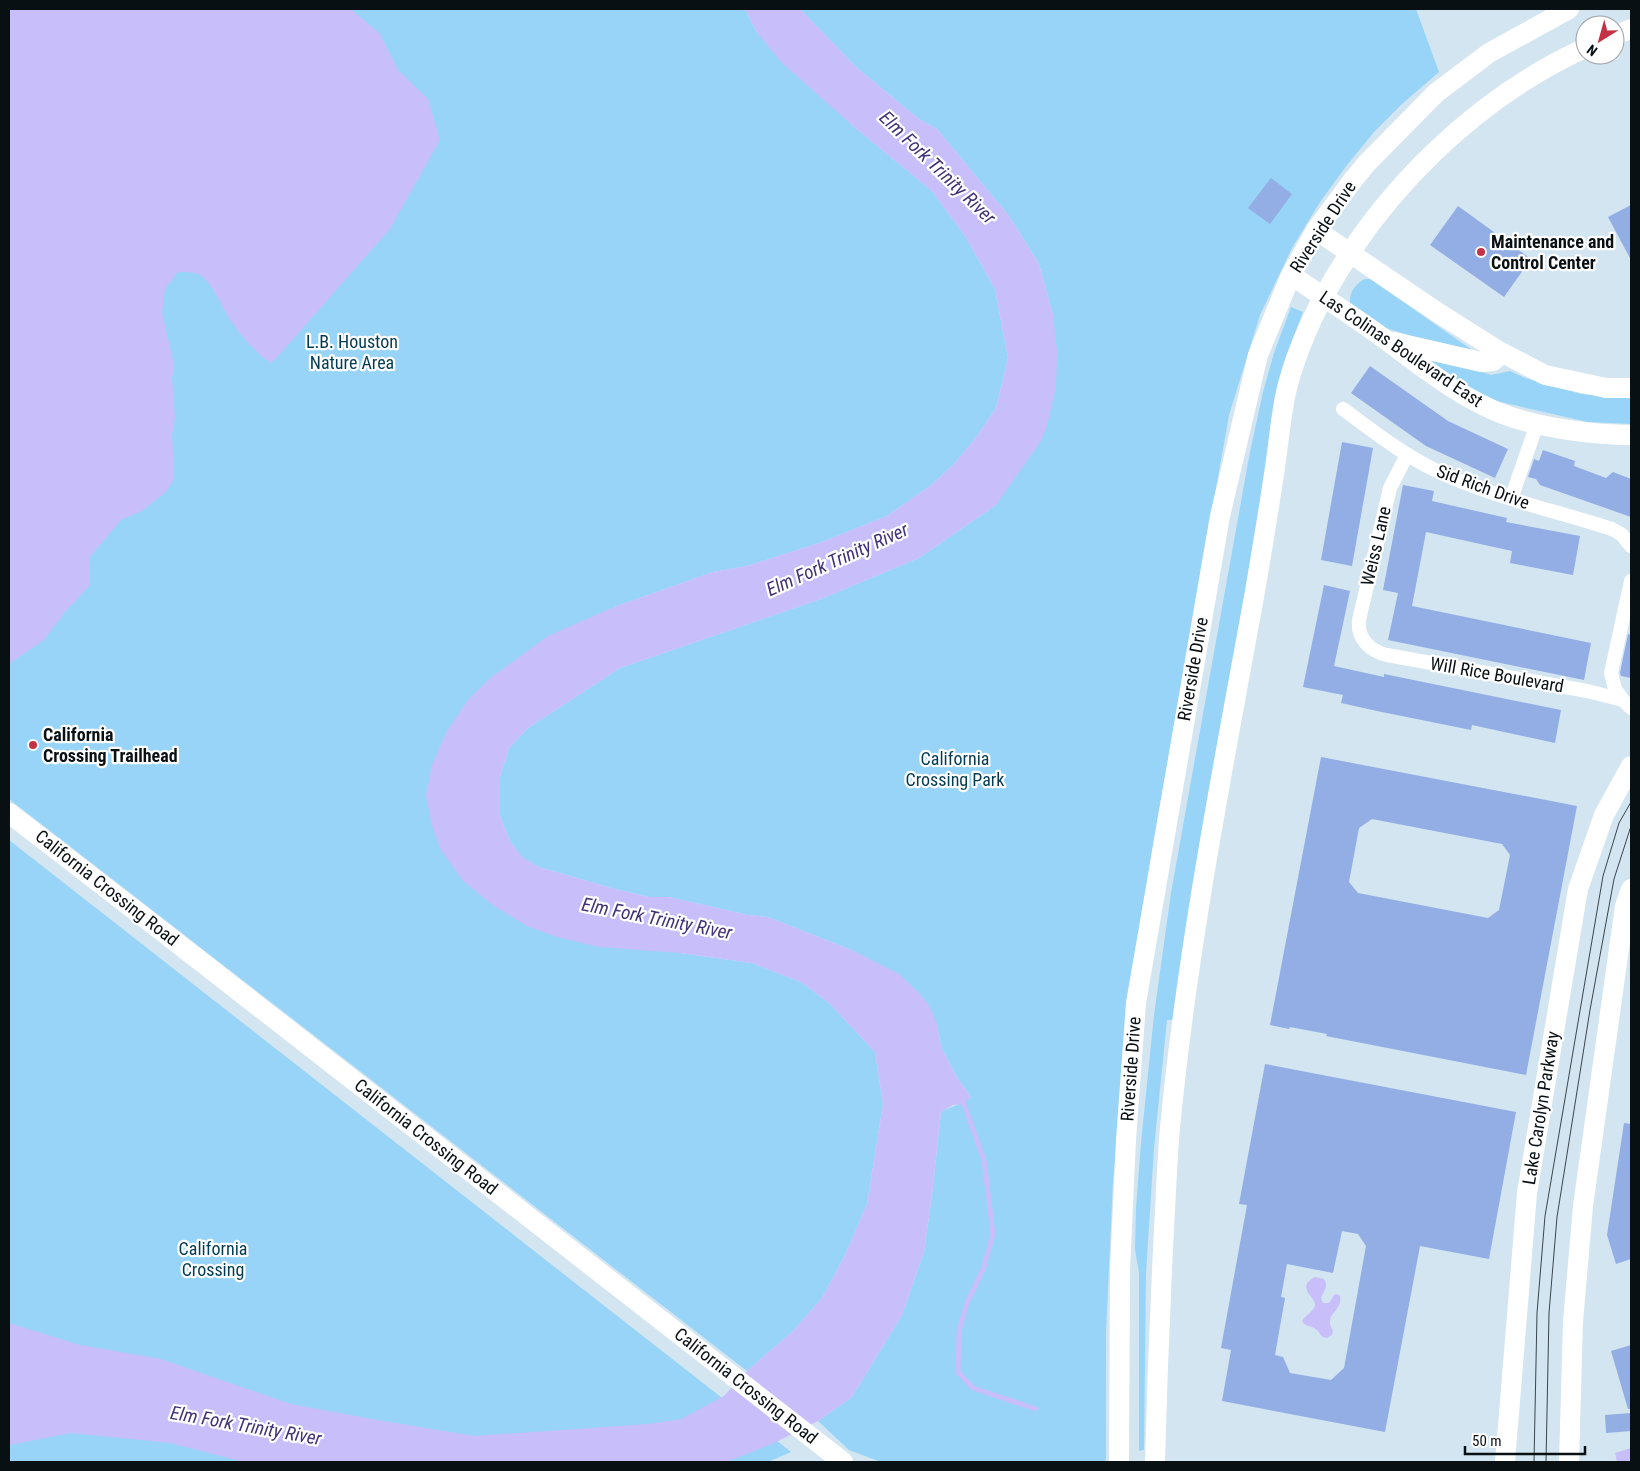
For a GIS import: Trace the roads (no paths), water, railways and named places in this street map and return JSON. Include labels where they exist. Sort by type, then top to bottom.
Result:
[{"type":"main road","name":"Riverside Drive","points":[[1119,1462],[1120,1270],[1126,1140],[1136,1003],[1220,516],[1258,355],[1291,275],[1316,230],[1367,164],[1436,93],[1489,53],[1569,9]]},
{"type":"main road","points":[[1155,1462],[1157,1357],[1170,1129],[1190,966],[1264,537],[1286,395],[1300,348],[1323,297],[1350,254],[1390,200],[1434,151],[1471,119],[1516,87],[1561,59],[1575,53]]},
{"type":"main road","points":[[1316,230],[1436,312],[1503,354],[1545,375],[1606,388],[1631,388]]},
{"type":"main road","name":"Las Colinas Boulevard East","points":[[1291,275],[1465,395],[1508,416],[1537,424],[1588,432],[1631,435]]},
{"type":"main road","points":[[1387,341],[1481,362],[1493,361],[1503,354]]},
{"type":"main road","name":"Lake Carolyn Parkway","points":[[1505,1462],[1527,1193],[1576,899],[1604,814],[1631,766]]},
{"type":"main road","name":"California Crossing Road","points":[[9,813],[843,1462]]},
{"type":"main road","points":[[1569,1462],[1574,1322],[1583,1206],[1625,906],[1631,890]]},
{"type":"street","name":"Sid Rich Drive","points":[[1343,410],[1407,455],[1448,476],[1511,499],[1612,529],[1621,534],[1631,546]]},
{"type":"street","points":[[1511,499],[1537,424]]},
{"type":"street","name":"Weiss Lane","points":[[1364,641],[1358,627],[1380,527],[1390,488],[1407,455]]},
{"type":"street","points":[[1627,704],[1615,689],[1611,673],[1631,581]]},
{"type":"street","name":"Will Rice Boulevard","points":[[1364,641],[1375,651],[1387,655],[1587,691],[1627,704]]},
{"type":"water","points":[[9,9],[351,9],[380,34],[398,70],[428,99],[440,140],[390,229],[271,363],[254,349],[240,333],[203,277],[194,273],[178,272],[165,289],[162,313],[174,364],[172,378],[175,418],[172,434],[174,478],[167,491],[142,511],[121,520],[89,558],[90,585],[65,612],[44,640],[9,664]]},
{"type":"water","name":"Elm Fork Trinity River","points":[[745,9],[800,9],[857,68],[919,119],[937,129],[1009,216],[1039,264],[1053,315],[1057,351],[1056,387],[1047,426],[1041,441],[996,505],[919,558],[821,599],[620,668],[528,728],[509,748],[500,777],[500,816],[510,841],[522,857],[539,867],[649,897],[669,897],[748,915],[768,917],[854,951],[899,974],[929,1005],[937,1024],[941,1047],[958,1079],[971,1097],[964,1104],[953,1105],[941,1112],[924,1252],[902,1315],[852,1397],[818,1421],[772,1444],[726,1462],[244,1462],[170,1443],[71,1433],[9,1445],[9,1323],[80,1345],[161,1359],[291,1404],[474,1436],[648,1424],[681,1419],[724,1396],[747,1371],[793,1331],[822,1298],[845,1255],[867,1204],[883,1104],[875,1052],[829,1003],[801,982],[752,963],[680,953],[599,947],[557,937],[527,926],[494,906],[463,881],[441,850],[432,826],[426,795],[432,765],[446,733],[467,701],[489,679],[548,636],[614,607],[713,572],[747,566],[822,542],[887,516],[930,486],[954,464],[975,439],[996,408],[1008,358],[995,289],[965,236],[932,191],[853,126],[781,62],[756,31]]},
{"type":"water","points":[[1315,1277],[1324,1279],[1326,1284],[1321,1298],[1323,1303],[1329,1303],[1334,1295],[1340,1296],[1339,1306],[1330,1320],[1333,1331],[1332,1335],[1327,1338],[1322,1336],[1315,1328],[1305,1325],[1302,1321],[1315,1305],[1306,1288],[1309,1281]]},
{"type":"water","points":[[1631,1448],[1631,1462],[1617,1462],[1615,1453]]},
{"type":"waterway","points":[[960,1101],[964,1104],[984,1160],[993,1234],[984,1267],[967,1303],[959,1331],[958,1372],[973,1388],[1036,1409]]},
{"type":"tram line","points":[[1534,1462],[1537,1313],[1545,1216],[1603,876],[1619,823],[1631,802]]},
{"type":"tram line","points":[[1546,1462],[1549,1313],[1557,1217],[1590,1010],[1614,879],[1631,826]]},
{"type":"place","name":"Maintenance and Control Center","points":[[1481,252]]},
{"type":"place","name":"California Crossing Trailhead","points":[[33,745]]},
{"type":"park label","name":"L.B. Houston Nature Area","points":[[352,352]]},
{"type":"park label","name":"California Crossing Park","points":[[955,770]]},
{"type":"park label","name":"California Crossing","points":[[213,1259]]}]
